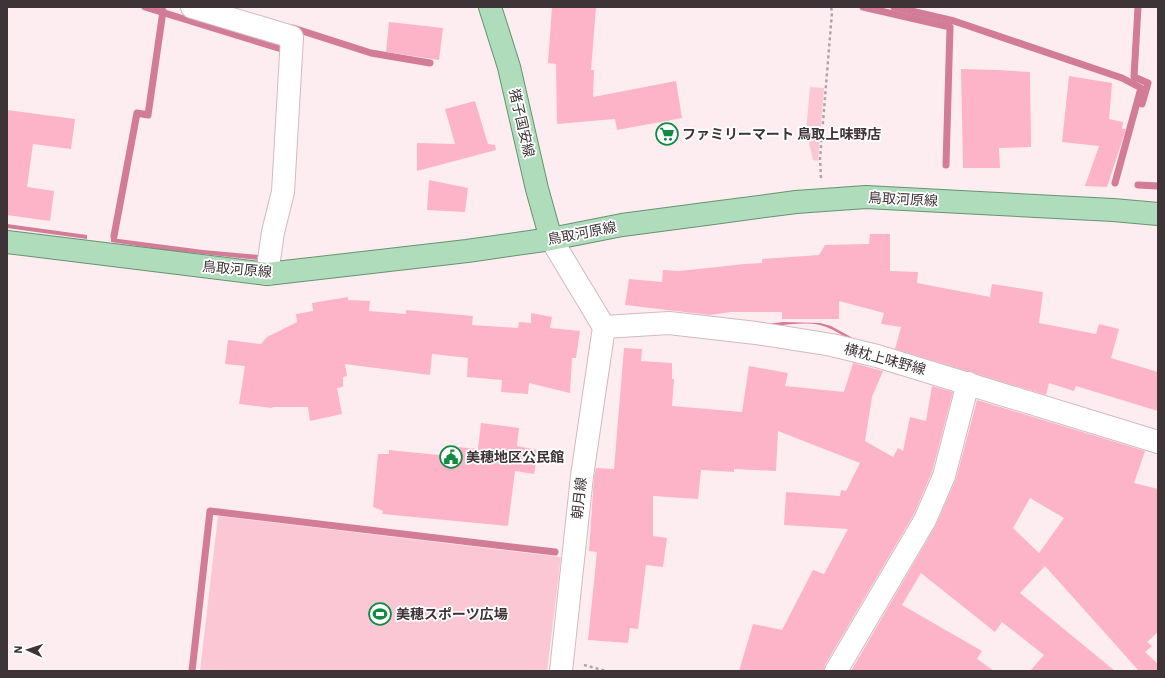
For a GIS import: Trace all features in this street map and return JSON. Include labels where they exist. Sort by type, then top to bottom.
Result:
[{"type":"main road","name":"猪子国安線","points":[[490,7],[509,67],[537,189],[551,239]]},
{"type":"main road","name":"鳥取河原線","points":[[7,242],[267,274],[467,251],[551,239],[622,225],[796,202],[866,197],[1113,210],[1158,214]]},
{"type":"street","points":[[192,7],[292,37],[283,192],[273,232],[267,274]]},
{"type":"street","points":[[551,239],[604,327]]},
{"type":"street","name":"横枕上味野線","points":[[604,327],[669,323],[832,345],[877,356],[968,383],[1158,442]]},
{"type":"street","name":"朝月線","points":[[561,671],[582,476],[604,327]]},
{"type":"street","points":[[836,671],[925,520],[944,476],[968,383]]},
{"type":"path","points":[[821,201],[820,159],[832,12],[831,7]]},
{"type":"shaded area","points":[[810,87],[824,88],[818,161],[813,160],[806,131]]},
{"type":"shaded area","points":[[7,224],[87,235],[87,239],[7,228]]},
{"type":"shaded area","points":[[111,238],[203,250],[259,255],[259,260],[164,250],[111,242]]},
{"type":"shaded area","points":[[783,322],[820,323],[831,326],[851,337],[850,340],[828,328],[812,324],[788,324],[757,328],[758,325]]},
{"type":"shaded area","name":"美穂スポーツ広場","points":[[218,516],[561,557],[547,671],[200,671]]},
{"type":"building","points":[[552,7],[596,7],[591,70],[594,70],[593,97],[676,81],[682,118],[617,130],[615,119],[557,124],[556,64],[548,63]]},
{"type":"building","points":[[389,22],[443,28],[439,60],[386,52]]},
{"type":"building","points":[[961,69],[1030,72],[1031,147],[999,148],[1000,168],[963,168]]},
{"type":"building","points":[[1069,76],[1112,83],[1109,119],[1123,122],[1122,129],[1126,129],[1107,187],[1085,186],[1099,146],[1062,142]]},
{"type":"building","points":[[475,101],[488,144],[495,145],[496,150],[417,171],[417,143],[455,144],[445,109]]},
{"type":"building","points":[[7,110],[75,119],[71,149],[33,144],[27,187],[54,191],[50,221],[7,215]]},
{"type":"building","points":[[429,180],[468,188],[465,212],[427,210]]},
{"type":"building","points":[[870,234],[890,234],[890,271],[918,272],[917,283],[990,297],[992,284],[1043,292],[1039,323],[1096,334],[1099,324],[1119,329],[1111,358],[1158,372],[1158,411],[1076,386],[1074,391],[1049,383],[1046,395],[895,349],[901,327],[881,324],[884,313],[839,301],[839,319],[782,319],[782,312],[731,312],[710,315],[625,305],[629,279],[662,282],[663,270],[679,271],[762,263],[762,259],[819,255],[825,245],[869,244]]},
{"type":"building","points":[[348,297],[348,300],[370,301],[369,311],[406,314],[406,310],[473,316],[472,325],[518,328],[519,322],[531,323],[531,313],[552,317],[550,328],[580,331],[576,358],[572,358],[570,393],[529,383],[528,394],[501,392],[502,380],[467,377],[468,358],[432,354],[430,375],[345,364],[347,376],[343,377],[343,387],[337,388],[342,414],[310,421],[308,407],[272,408],[239,404],[245,366],[225,364],[228,340],[261,344],[267,337],[297,322],[296,314],[313,311],[312,303]]},
{"type":"building","points":[[624,348],[642,349],[641,361],[672,363],[672,379],[674,379],[672,406],[742,412],[749,366],[788,373],[785,386],[844,392],[853,363],[883,371],[872,397],[865,441],[893,457],[898,448],[903,451],[910,417],[926,421],[932,386],[953,392],[932,472],[914,514],[825,665],[824,671],[739,671],[753,624],[782,630],[813,570],[824,574],[848,529],[784,525],[786,492],[840,496],[841,490],[846,491],[860,463],[778,431],[776,471],[734,469],[734,472],[701,470],[698,499],[653,496],[653,536],[667,538],[663,567],[646,565],[638,629],[630,628],[628,643],[588,640],[597,552],[589,551],[594,477],[596,468],[614,469]]},
{"type":"building","points":[[977,400],[1145,451],[1134,483],[1158,489],[1158,632],[1147,642],[1152,646],[1145,652],[1158,664],[1158,671],[1139,671],[1045,566],[1020,593],[1115,671],[1030,671],[1044,655],[1002,622],[995,632],[921,573],[902,605],[982,651],[977,659],[994,671],[851,671],[936,525],[956,479]],"holes":[[[1030,498],[1064,518],[1039,553],[1013,528]]]},
{"type":"building","points":[[481,423],[519,428],[517,446],[538,450],[534,474],[515,471],[508,526],[382,514],[383,511],[373,507],[378,454],[389,454],[389,450],[458,457],[458,447],[478,449]]},
{"type":"waterway","points":[[145,7],[285,50],[284,54]]},
{"type":"waterway","points":[[863,7],[950,27],[946,165]]},
{"type":"waterway","points":[[894,7],[954,21],[1122,78],[1141,88],[1115,183]]},
{"type":"waterway","points":[[1138,7],[1134,77],[1148,83],[1142,104]]},
{"type":"waterway","points":[[114,236],[137,113],[148,115],[163,11]]},
{"type":"waterway","points":[[293,28],[371,53],[430,63]]},
{"type":"waterway","points":[[1138,185],[1158,186]]},
{"type":"waterway","points":[[192,671],[210,511],[555,552]]},
{"type":"place","name":"ファミリーマート 鳥取上味野店","points":[[667,134]]},
{"type":"place","name":"美穂地区公民館","points":[[451,457]]},
{"type":"place","name":"美穂スポーツ広場","points":[[380,614]]}]
